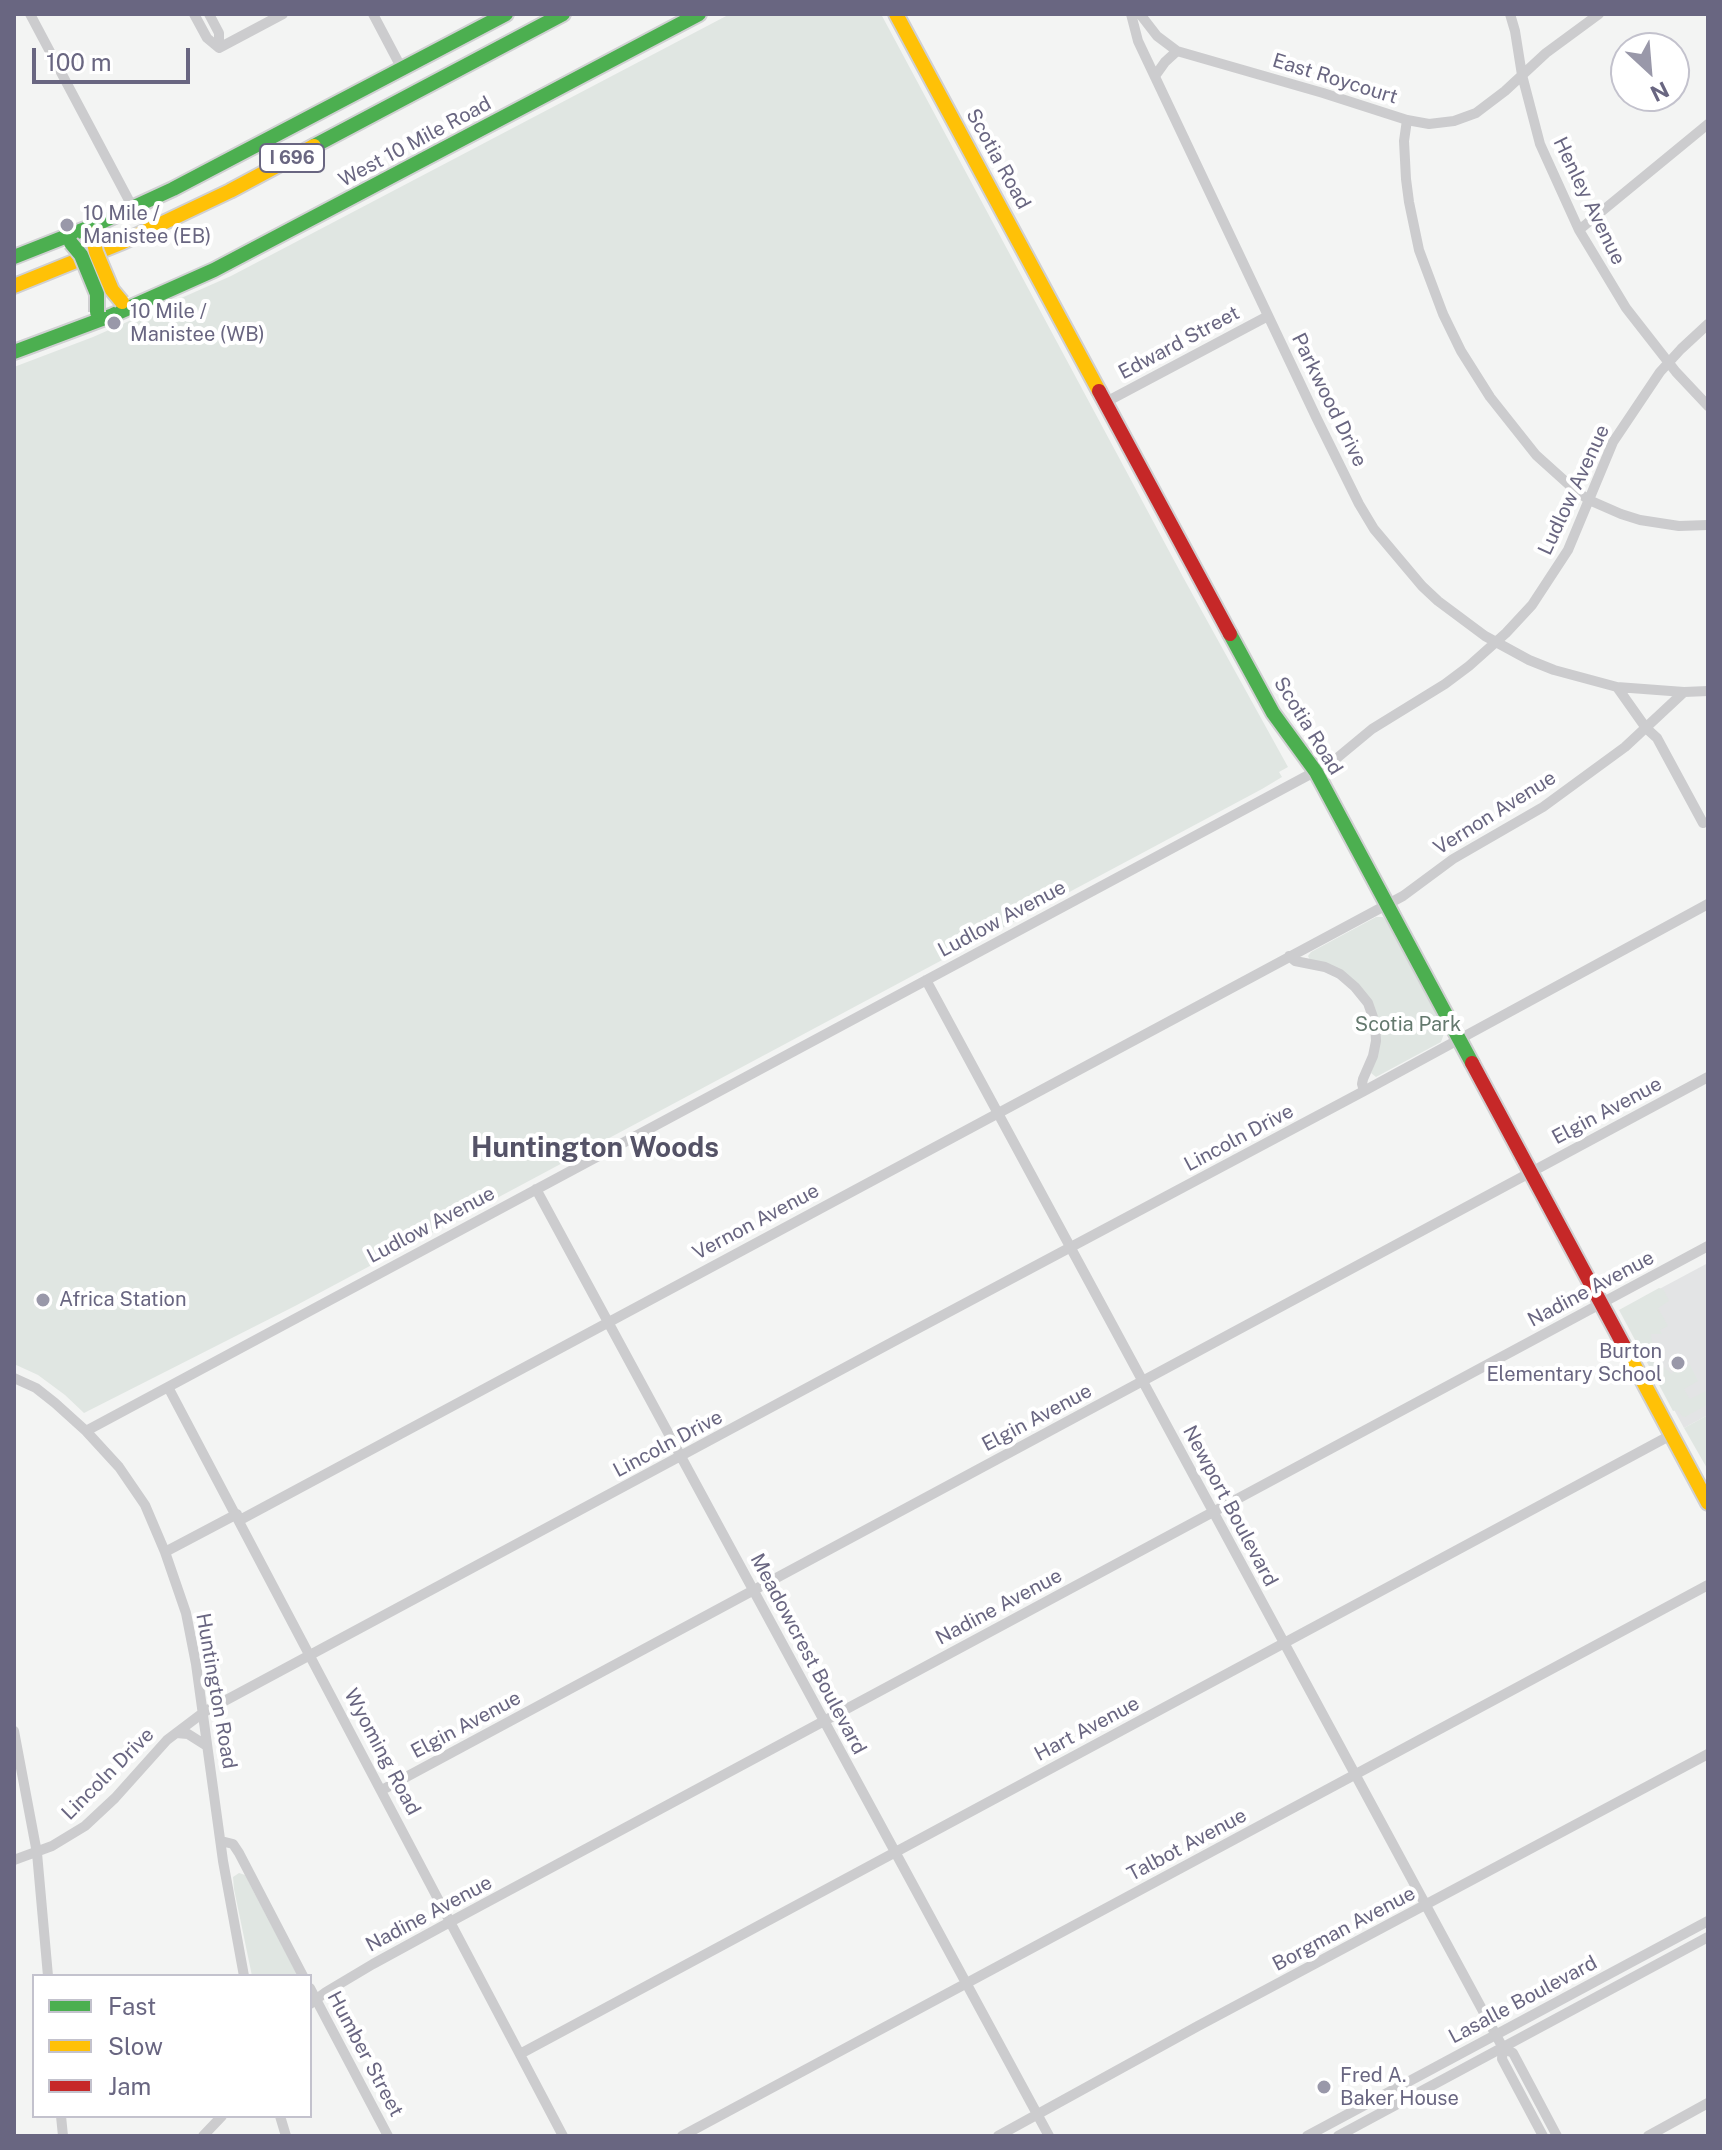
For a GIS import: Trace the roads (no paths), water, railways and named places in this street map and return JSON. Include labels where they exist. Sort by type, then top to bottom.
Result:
[{"type":"main road","points":[[14,257],[64,242],[101,226],[506,14]]},
{"type":"main road","name":"I 696","points":[[14,286],[123,242],[207,203],[563,14]]},
{"type":"main road","name":"West 10 Mile Road","points":[[14,352],[87,326],[127,304],[214,270],[699,14]]},
{"type":"main road","name":"Scotia Road","points":[[896,14],[1273,713],[1316,772],[1708,1503]]},
{"type":"main road","points":[[101,226],[94,243],[96,252],[112,290],[127,304]]},
{"type":"main road","points":[[64,242],[80,252],[97,294],[97,312],[87,326]]},
{"type":"street","points":[[30,14],[133,208]]},
{"type":"street","points":[[194,14],[207,38],[219,48]]},
{"type":"street","points":[[209,14],[219,33],[219,48]]},
{"type":"street","points":[[219,48],[283,14]]},
{"type":"street","points":[[373,14],[402,69]]},
{"type":"street","name":"Parkwood Drive","points":[[1131,14],[1138,41],[1352,490],[1374,529],[1422,586],[1496,643],[1554,670],[1617,687],[1684,692]]},
{"type":"street","name":"East Roycourt","points":[[1140,14],[1157,36],[1177,51],[1429,124],[1465,118],[1485,107],[1546,53],[1599,14]]},
{"type":"street","name":"Henley Avenue","points":[[1510,14],[1540,144],[1579,230],[1618,296],[1668,363],[1708,406]]},
{"type":"street","points":[[1155,76],[1177,51]]},
{"type":"street","points":[[1407,120],[1404,149],[1409,202],[1419,250],[1443,314],[1470,367],[1512,427],[1536,455],[1589,500],[1640,520],[1679,526],[1708,525]]},
{"type":"street","points":[[1579,230],[1708,124]]},
{"type":"street","name":"Edward Street","points":[[1106,402],[1268,316]]},
{"type":"street","name":"Ludlow Avenue","points":[[86,1431],[1331,763],[1372,729],[1445,684],[1496,643],[1532,605],[1568,550],[1613,442],[1643,394],[1668,363],[1708,324]]},
{"type":"street","points":[[1617,687],[1646,728],[1657,738],[1703,823]]},
{"type":"street","points":[[1684,692],[1708,691]]},
{"type":"street","name":"Vernon Avenue","points":[[165,1552],[238,1517],[608,1322],[1403,896],[1453,859],[1543,807],[1625,747],[1684,692]]},
{"type":"street","name":"Lincoln Drive","points":[[14,1860],[37,1853],[85,1826],[176,1733],[204,1712],[1708,904]]},
{"type":"street","points":[[1289,956],[1295,961],[1325,967],[1340,974],[1368,1003],[1375,1023],[1376,1041],[1363,1079],[1364,1091]]},
{"type":"street","name":"Newport Boulevard","points":[[926,980],[1427,1905],[1503,2048],[1502,2059],[1543,2136]]},
{"type":"street","name":"Elgin Avenue","points":[[382,1790],[1708,1077]]},
{"type":"street","name":"Meadowcrest Boulevard","points":[[536,1189],[1049,2136]]},
{"type":"street","name":"Nadine Avenue","points":[[313,2002],[373,1964],[450,1922],[1708,1246]]},
{"type":"street","name":"Huntington Road","points":[[14,1378],[36,1388],[86,1431],[133,1486],[152,1518],[186,1613],[244,1974]]},
{"type":"street","name":"Wyoming Road","points":[[168,1387],[563,2136]]},
{"type":"street","name":"Hart Avenue","points":[[520,2054],[1671,1435]]},
{"type":"street","name":"Talbot Avenue","points":[[682,2136],[1708,1585]]},
{"type":"street","points":[[14,1731],[37,1853],[48,1974]]},
{"type":"street","points":[[176,1733],[188,1734],[207,1746]]},
{"type":"street","name":"Borgman Avenue","points":[[998,2136],[1708,1754]]},
{"type":"street","name":"Humber Street","points":[[221,1841],[233,1844],[302,1974]]},
{"type":"street","points":[[225,1871],[246,1867]]},
{"type":"street","name":"Lasalle Boulevard","points":[[1307,2136],[1708,1921]]},
{"type":"street","name":"Lasalle Boulevard","points":[[1338,2136],[1708,1937]]},
{"type":"street","name":"Lasalle Boulevard","points":[[1629,1963],[1636,1976]]},
{"type":"street","name":"Humber Street","points":[[313,2002],[388,2136]]},
{"type":"street","name":"Newport Boulevard","points":[[1503,2048],[1513,2053],[1557,2136]]},
{"type":"street","points":[[1648,2136],[1708,2103]]},
{"type":"street","points":[[203,2136],[220,2118]]},
{"type":"place","name":"10 Mile / Manistee (EB)","points":[[67,225]]},
{"type":"place","name":"10 Mile / Manistee (WB)","points":[[114,323]]},
{"type":"place","name":"Africa Station","points":[[43,1300]]},
{"type":"place","name":"Burton Elementary School","points":[[1678,1363]]},
{"type":"place","name":"Fred A. Baker House","points":[[1324,2087]]},
{"type":"district","name":"Huntington Woods","points":[[595,1148]]},
{"type":"park label","name":"Scotia Park","points":[[1408,1025]]}]
